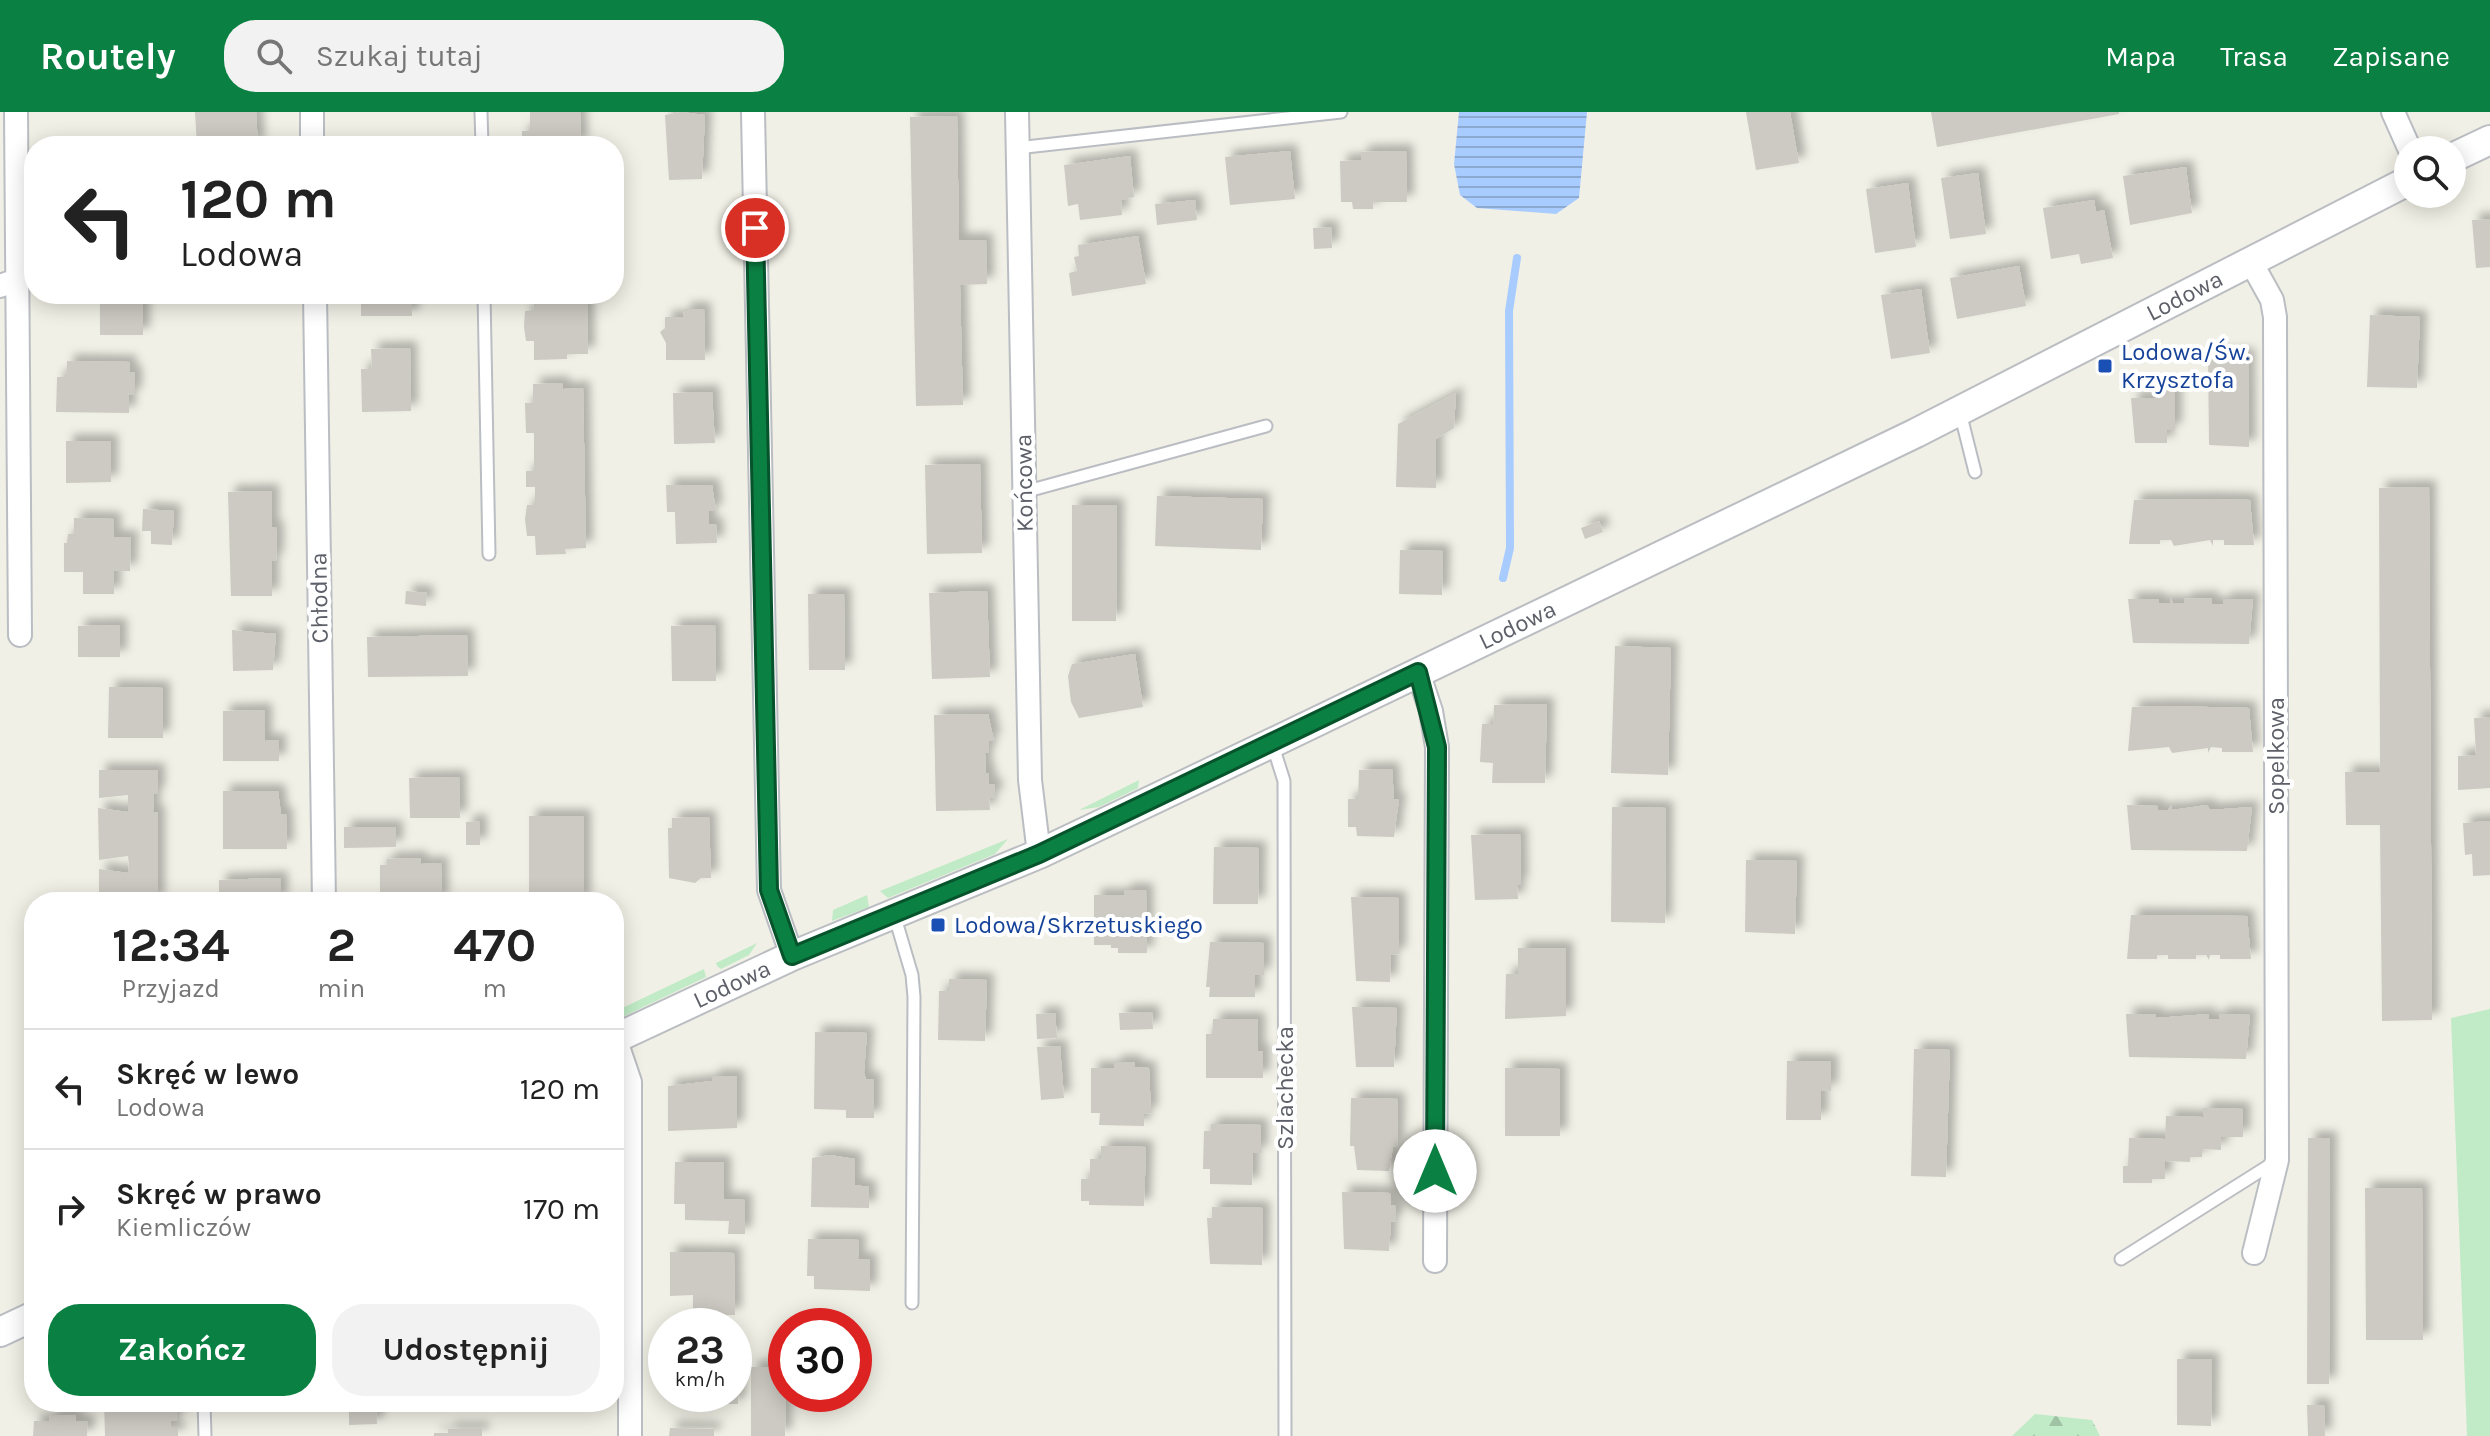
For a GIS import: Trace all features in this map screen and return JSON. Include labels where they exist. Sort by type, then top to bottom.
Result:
[{"type":"street","points":[[16,112],[20,635]]},
{"type":"street","points":[[312,112],[312,136]]},
{"type":"street","points":[[753,112],[769,890],[792,956]]},
{"type":"street","name":"Końcowa","points":[[1017,112],[1030,780],[1039,854]]},
{"type":"street","points":[[2393,112],[2404,136]]},
{"type":"street","points":[[2466,151],[2490,140]]},
{"type":"street","name":"Lodowa","points":[[624,1034],[792,956],[1039,854],[1272,743],[1959,411],[2394,188]]},
{"type":"street","name":"Sopelkowa","points":[[2251,262],[2272,300],[2275,317],[2277,1160],[2254,1253]]},
{"type":"street","name":"Chłodna","points":[[315,304],[324,892]]},
{"type":"street","points":[[1418,672],[1437,747],[1435,1261]]},
{"type":"street","points":[[624,1066],[630,1082],[630,1436]]},
{"type":"street","points":[[0,1332],[24,1321]]},
{"type":"lane","points":[[481,112],[482,136]]},
{"type":"lane","points":[[1017,148],[1341,112]]},
{"type":"lane","points":[[484,304],[489,554]]},
{"type":"lane","points":[[1959,411],[1975,472]]},
{"type":"lane","points":[[1024,492],[1266,426]]},
{"type":"lane","name":"Szlachecka","points":[[1272,743],[1284,781],[1285,1436]]},
{"type":"lane","points":[[894,913],[912,975],[914,997],[912,1303]]},
{"type":"lane","points":[[2121,1259],[2277,1160]]},
{"type":"lane","points":[[204,1412],[205,1436]]},
{"type":"green space","points":[[1139,780],[1138,788],[1099,807],[1079,810]]},
{"type":"green space","points":[[1008,839],[995,854],[888,898],[880,891]]},
{"type":"green space","points":[[867,895],[869,907],[832,921],[833,910]]},
{"type":"green space","points":[[757,943],[749,955],[721,969],[717,966],[716,963]]},
{"type":"green space","points":[[704,969],[706,977],[624,1016],[624,1007]]},
{"type":"green space","points":[[2490,1009],[2490,1436],[2467,1436],[2451,1018]]},
{"type":"green space","points":[[2035,1414],[2092,1420],[2100,1436],[2012,1436]]},
{"type":"water","points":[[1459,112],[1587,112],[1579,198],[1556,214],[1477,208],[1460,195],[1454,164]]},
{"type":"building","points":[[195,112],[256,112],[257,136],[196,136]]},
{"type":"building","points":[[530,112],[580,112],[581,136],[522,136],[522,131],[530,131]]},
{"type":"building","points":[[681,112],[705,115],[702,179],[669,180],[665,115]]},
{"type":"building","points":[[1746,112],[1790,112],[1799,163],[1756,170]]},
{"type":"building","points":[[1931,112],[2119,112],[2119,114],[1937,147]]},
{"type":"building","points":[[957,116],[959,240],[986,240],[987,284],[960,285],[963,405],[916,406],[910,117]]},
{"type":"building","points":[[1290,151],[1295,199],[1230,205],[1225,157]]},
{"type":"building","points":[[1406,151],[1407,202],[1373,202],[1373,209],[1353,209],[1352,202],[1341,202],[1340,161],[1361,160],[1361,152]]},
{"type":"building","points":[[1130,156],[1134,197],[1121,200],[1122,215],[1080,220],[1078,204],[1068,206],[1064,165]]},
{"type":"building","points":[[2186,167],[2192,213],[2130,225],[2123,176]]},
{"type":"building","points":[[1978,173],[1986,234],[1950,239],[1941,178]]},
{"type":"building","points":[[1908,183],[1916,247],[1875,253],[1866,189]]},
{"type":"building","points":[[1195,200],[1197,220],[1157,225],[1155,204]]},
{"type":"building","points":[[2094,200],[2096,212],[2104,210],[2113,258],[2081,264],[2079,254],[2051,259],[2043,208]]},
{"type":"building","points":[[2490,219],[2490,267],[2476,268],[2472,220]]},
{"type":"building","points":[[1331,227],[1332,248],[1314,249],[1313,228]]},
{"type":"building","points":[[1138,236],[1146,284],[1072,296],[1069,273],[1077,271],[1074,257],[1079,256],[1078,245]]},
{"type":"building","points":[[2019,266],[2026,306],[1957,319],[1950,278]]},
{"type":"building","points":[[1921,289],[1930,353],[1891,359],[1881,295]]},
{"type":"building","points":[[100,304],[143,304],[143,335],[100,335]]},
{"type":"building","points":[[361,304],[412,304],[412,316],[361,316]]},
{"type":"building","points":[[534,304],[587,304],[588,354],[567,354],[567,359],[534,360],[534,341],[526,341],[524,327],[525,311],[534,310]]},
{"type":"building","points":[[683,309],[704,309],[705,360],[666,360],[666,343],[660,332],[665,328],[665,317],[684,317]]},
{"type":"building","points":[[2370,315],[2420,317],[2417,388],[2367,387]]},
{"type":"building","points":[[410,348],[411,411],[362,412],[361,369],[372,369],[371,349]]},
{"type":"building","points":[[2248,355],[2249,447],[2209,445],[2208,358]]},
{"type":"building","points":[[67,361],[130,362],[129,372],[135,372],[135,395],[129,395],[129,413],[56,412],[57,377],[66,377]]},
{"type":"building","points":[[562,383],[563,389],[583,388],[586,548],[565,549],[566,554],[536,555],[535,536],[527,536],[525,519],[527,505],[535,505],[535,487],[526,487],[526,471],[534,471],[534,433],[526,433],[525,403],[533,403],[533,384]]},
{"type":"building","points":[[2159,387],[2175,387],[2175,430],[2167,430],[2167,443],[2135,443],[2131,398],[2158,398]]},
{"type":"building","points":[[712,392],[715,443],[674,444],[673,393]]},
{"type":"building","points":[[1456,393],[1454,428],[1436,439],[1436,488],[1396,487],[1398,424]]},
{"type":"building","points":[[66,441],[111,441],[111,482],[66,483]]},
{"type":"building","points":[[980,464],[982,553],[927,554],[925,465]]},
{"type":"building","points":[[666,485],[712,485],[716,511],[709,511],[709,524],[716,524],[717,543],[676,544],[675,512],[667,512]]},
{"type":"building","points":[[2429,487],[2432,1020],[2382,1021],[2380,825],[2346,825],[2345,772],[2380,772],[2379,488]]},
{"type":"building","points":[[272,491],[272,527],[276,527],[277,544],[276,560],[272,561],[272,596],[231,596],[228,492]]},
{"type":"building","points":[[1157,496],[1263,499],[1261,550],[1155,546]]},
{"type":"building","points":[[2134,500],[2250,500],[2254,545],[2224,545],[2224,540],[2213,540],[2213,546],[2210,540],[2174,546],[2171,540],[2160,540],[2160,544],[2129,544]]},
{"type":"building","points":[[1072,505],[1117,505],[1116,621],[1072,621]]},
{"type":"building","points":[[143,509],[174,511],[172,545],[151,544],[151,531],[142,531]]},
{"type":"building","points":[[74,518],[114,519],[114,537],[131,537],[130,571],[114,571],[114,594],[83,594],[83,572],[64,572],[64,543],[67,543],[68,534],[74,534]]},
{"type":"building","points":[[1599,521],[1603,532],[1585,539],[1581,528]]},
{"type":"building","points":[[1400,550],[1443,551],[1442,595],[1399,594]]},
{"type":"building","points":[[406,591],[427,593],[426,606],[405,604]]},
{"type":"building","points":[[987,591],[990,677],[932,679],[929,593]]},
{"type":"building","points":[[808,594],[844,594],[845,670],[809,670]]},
{"type":"building","points":[[2170,597],[2173,603],[2184,603],[2184,599],[2212,598],[2212,604],[2223,604],[2223,599],[2253,599],[2249,644],[2133,643],[2128,599],[2159,599],[2159,603],[2170,603]]},
{"type":"building","points":[[120,625],[120,657],[78,657],[78,626]]},
{"type":"building","points":[[715,625],[716,681],[672,681],[671,626]]},
{"type":"building","points":[[232,630],[276,634],[273,670],[233,671]]},
{"type":"building","points":[[467,635],[468,676],[368,677],[367,637]]},
{"type":"building","points":[[1615,646],[1671,648],[1668,775],[1611,773]]},
{"type":"building","points":[[1135,654],[1143,707],[1079,718],[1071,702],[1068,676],[1072,664]]},
{"type":"building","points":[[109,687],[163,688],[163,738],[108,738]]},
{"type":"building","points":[[1547,704],[1545,783],[1492,783],[1493,763],[1480,762],[1482,724],[1493,724],[1494,705]]},
{"type":"building","points":[[2132,707],[2249,708],[2253,752],[2222,752],[2222,748],[2211,747],[2208,753],[2208,748],[2172,753],[2169,747],[2128,751]]},
{"type":"building","points":[[265,710],[265,741],[279,740],[279,761],[223,761],[223,711]]},
{"type":"building","points":[[988,714],[994,741],[989,741],[989,753],[985,753],[986,773],[989,773],[989,785],[995,784],[995,797],[989,798],[990,810],[936,811],[934,715]]},
{"type":"building","points":[[2490,717],[2490,788],[2458,790],[2458,756],[2476,755],[2474,718]]},
{"type":"building","points":[[1392,769],[1394,799],[1399,799],[1394,837],[1357,836],[1356,827],[1348,827],[1348,799],[1358,799],[1359,770]]},
{"type":"building","points":[[99,770],[158,770],[158,794],[154,794],[153,812],[158,812],[158,892],[99,892],[99,869],[128,873],[129,865],[128,856],[99,860],[98,808],[128,812],[128,795],[99,798]]},
{"type":"building","points":[[459,777],[460,818],[410,818],[409,778]]},
{"type":"building","points":[[223,791],[278,791],[281,814],[286,814],[287,849],[223,849]]},
{"type":"building","points":[[2127,805],[2158,806],[2158,810],[2168,810],[2172,805],[2172,810],[2207,805],[2210,810],[2252,807],[2247,851],[2131,850]]},
{"type":"building","points":[[1612,807],[1666,808],[1665,923],[1611,922]]},
{"type":"building","points":[[529,816],[584,816],[584,892],[529,892]]},
{"type":"building","points":[[709,817],[711,878],[701,878],[695,883],[669,878],[668,828],[672,828],[672,818]]},
{"type":"building","points":[[480,821],[480,845],[466,845],[466,822]]},
{"type":"building","points":[[2490,821],[2490,875],[2473,876],[2472,854],[2465,855],[2463,823]]},
{"type":"building","points":[[344,827],[396,827],[396,847],[344,848]]},
{"type":"building","points":[[1520,834],[1521,885],[1517,885],[1518,899],[1475,900],[1471,835]]},
{"type":"building","points":[[1214,847],[1259,848],[1258,904],[1213,904]]},
{"type":"building","points":[[420,858],[421,864],[441,863],[442,892],[380,892],[380,865],[387,865],[387,859]]},
{"type":"building","points":[[1746,860],[1797,861],[1795,934],[1745,932]]},
{"type":"building","points":[[281,878],[281,892],[219,892],[219,880]]},
{"type":"building","points":[[1124,890],[1146,890],[1147,953],[1118,953],[1118,948],[1111,948],[1111,945],[1094,945],[1094,895],[1124,895]]},
{"type":"building","points":[[1351,897],[1399,898],[1399,954],[1391,955],[1390,982],[1356,981]]},
{"type":"building","points":[[2131,915],[2247,916],[2251,959],[2220,959],[2220,955],[2210,955],[2209,960],[2206,955],[2196,955],[2196,959],[2168,959],[2168,955],[2157,955],[2157,959],[2127,959]]},
{"type":"building","points":[[1210,942],[1264,943],[1264,975],[1255,975],[1255,997],[1209,997],[1210,987],[1206,987]]},
{"type":"building","points":[[1518,948],[1566,948],[1566,1016],[1505,1019],[1506,974],[1518,974]]},
{"type":"building","points":[[949,979],[987,980],[985,1041],[938,1040],[939,991],[949,991]]},
{"type":"building","points":[[1352,1007],[1397,1008],[1394,1067],[1356,1067]]},
{"type":"building","points":[[1152,1012],[1153,1029],[1120,1030],[1119,1013]]},
{"type":"building","points":[[1055,1013],[1057,1038],[1037,1039],[1036,1014]]},
{"type":"building","points":[[2126,1014],[2156,1014],[2156,1018],[2209,1014],[2208,1019],[2219,1019],[2219,1014],[2250,1015],[2246,1059],[2129,1057]]},
{"type":"building","points":[[1213,1019],[1258,1019],[1258,1051],[1263,1051],[1263,1078],[1206,1078],[1206,1034],[1212,1034]]},
{"type":"building","points":[[815,1032],[867,1033],[864,1073],[866,1079],[874,1079],[874,1118],[846,1118],[846,1110],[814,1109]]},
{"type":"building","points":[[1060,1046],[1064,1098],[1041,1100],[1037,1047]]},
{"type":"building","points":[[1914,1049],[1950,1050],[1946,1177],[1911,1176]]},
{"type":"building","points":[[1787,1061],[1831,1061],[1831,1091],[1821,1090],[1821,1120],[1786,1120]]},
{"type":"building","points":[[1114,1062],[1135,1062],[1135,1067],[1149,1068],[1151,1113],[1144,1114],[1144,1126],[1099,1125],[1100,1113],[1091,1113],[1091,1068],[1114,1068]]},
{"type":"building","points":[[1505,1068],[1560,1069],[1560,1136],[1505,1136]]},
{"type":"building","points":[[712,1076],[737,1076],[737,1128],[668,1131],[668,1086],[712,1081]]},
{"type":"building","points":[[1351,1098],[1398,1099],[1397,1147],[1393,1147],[1389,1171],[1357,1170],[1354,1146],[1350,1146]]},
{"type":"building","points":[[2203,1108],[2243,1109],[2243,1137],[2221,1137],[2221,1150],[2203,1149],[2202,1157],[2190,1157],[2190,1162],[2165,1161],[2165,1179],[2152,1179],[2152,1183],[2123,1183],[2123,1166],[2128,1166],[2129,1138],[2165,1139],[2166,1116],[2203,1117]]},
{"type":"building","points":[[1211,1124],[1261,1125],[1261,1153],[1253,1153],[1252,1185],[1210,1184],[1210,1169],[1203,1169],[1204,1131],[1211,1131]]},
{"type":"building","points":[[2308,1138],[2330,1138],[2329,1384],[2307,1384]]},
{"type":"building","points":[[1101,1146],[1146,1147],[1144,1206],[1089,1205],[1089,1201],[1081,1201],[1081,1179],[1090,1179],[1090,1159],[1101,1159]]},
{"type":"building","points":[[830,1155],[855,1159],[855,1185],[869,1187],[869,1208],[811,1207],[812,1158]]},
{"type":"building","points":[[675,1162],[724,1162],[724,1199],[745,1200],[745,1234],[728,1234],[729,1221],[685,1220],[685,1204],[674,1204]]},
{"type":"building","points":[[2365,1188],[2422,1188],[2423,1340],[2366,1340]]},
{"type":"building","points":[[1342,1192],[1390,1193],[1391,1205],[1396,1206],[1396,1221],[1391,1222],[1389,1251],[1344,1249]]},
{"type":"building","points":[[1212,1207],[1263,1208],[1262,1265],[1210,1264],[1207,1218],[1212,1218]]},
{"type":"building","points":[[808,1239],[859,1240],[858,1259],[870,1260],[870,1291],[814,1289],[814,1276],[807,1276]]},
{"type":"building","points":[[670,1252],[734,1253],[735,1308],[693,1308],[693,1295],[670,1296]]},
{"type":"building","points":[[2177,1359],[2212,1359],[2211,1426],[2177,1425]]},
{"type":"building","points":[[752,1367],[768,1367],[768,1412],[785,1412],[785,1436],[751,1436]]},
{"type":"building","points":[[2307,1405],[2324,1405],[2325,1436],[2308,1436]]},
{"type":"building","points":[[104,1412],[177,1412],[176,1421],[171,1421],[171,1428],[178,1428],[178,1436],[105,1436]]},
{"type":"building","points":[[349,1412],[376,1412],[377,1424],[349,1425]]},
{"type":"building","points":[[49,1415],[76,1415],[76,1421],[88,1422],[87,1436],[33,1436],[34,1421],[49,1421]]},
{"type":"building","points":[[670,1428],[714,1429],[714,1436],[669,1436]]},
{"type":"building","points":[[448,1429],[482,1429],[482,1436],[434,1436],[434,1433],[448,1433]]},
{"type":"waterway","points":[[1503,578],[1510,548],[1509,311],[1517,258]]},
{"type":"place","name":"Lodowa/Św. Krzysztofa","points":[[2105,366]]},
{"type":"place","name":"Lodowa/Skrzetuskiego","points":[[938,925]]},
{"type":"route","points":[[755,228],[769,890],[792,956],[1039,854],[1418,672],[1431,711],[1437,747],[1435,1171]]}]
